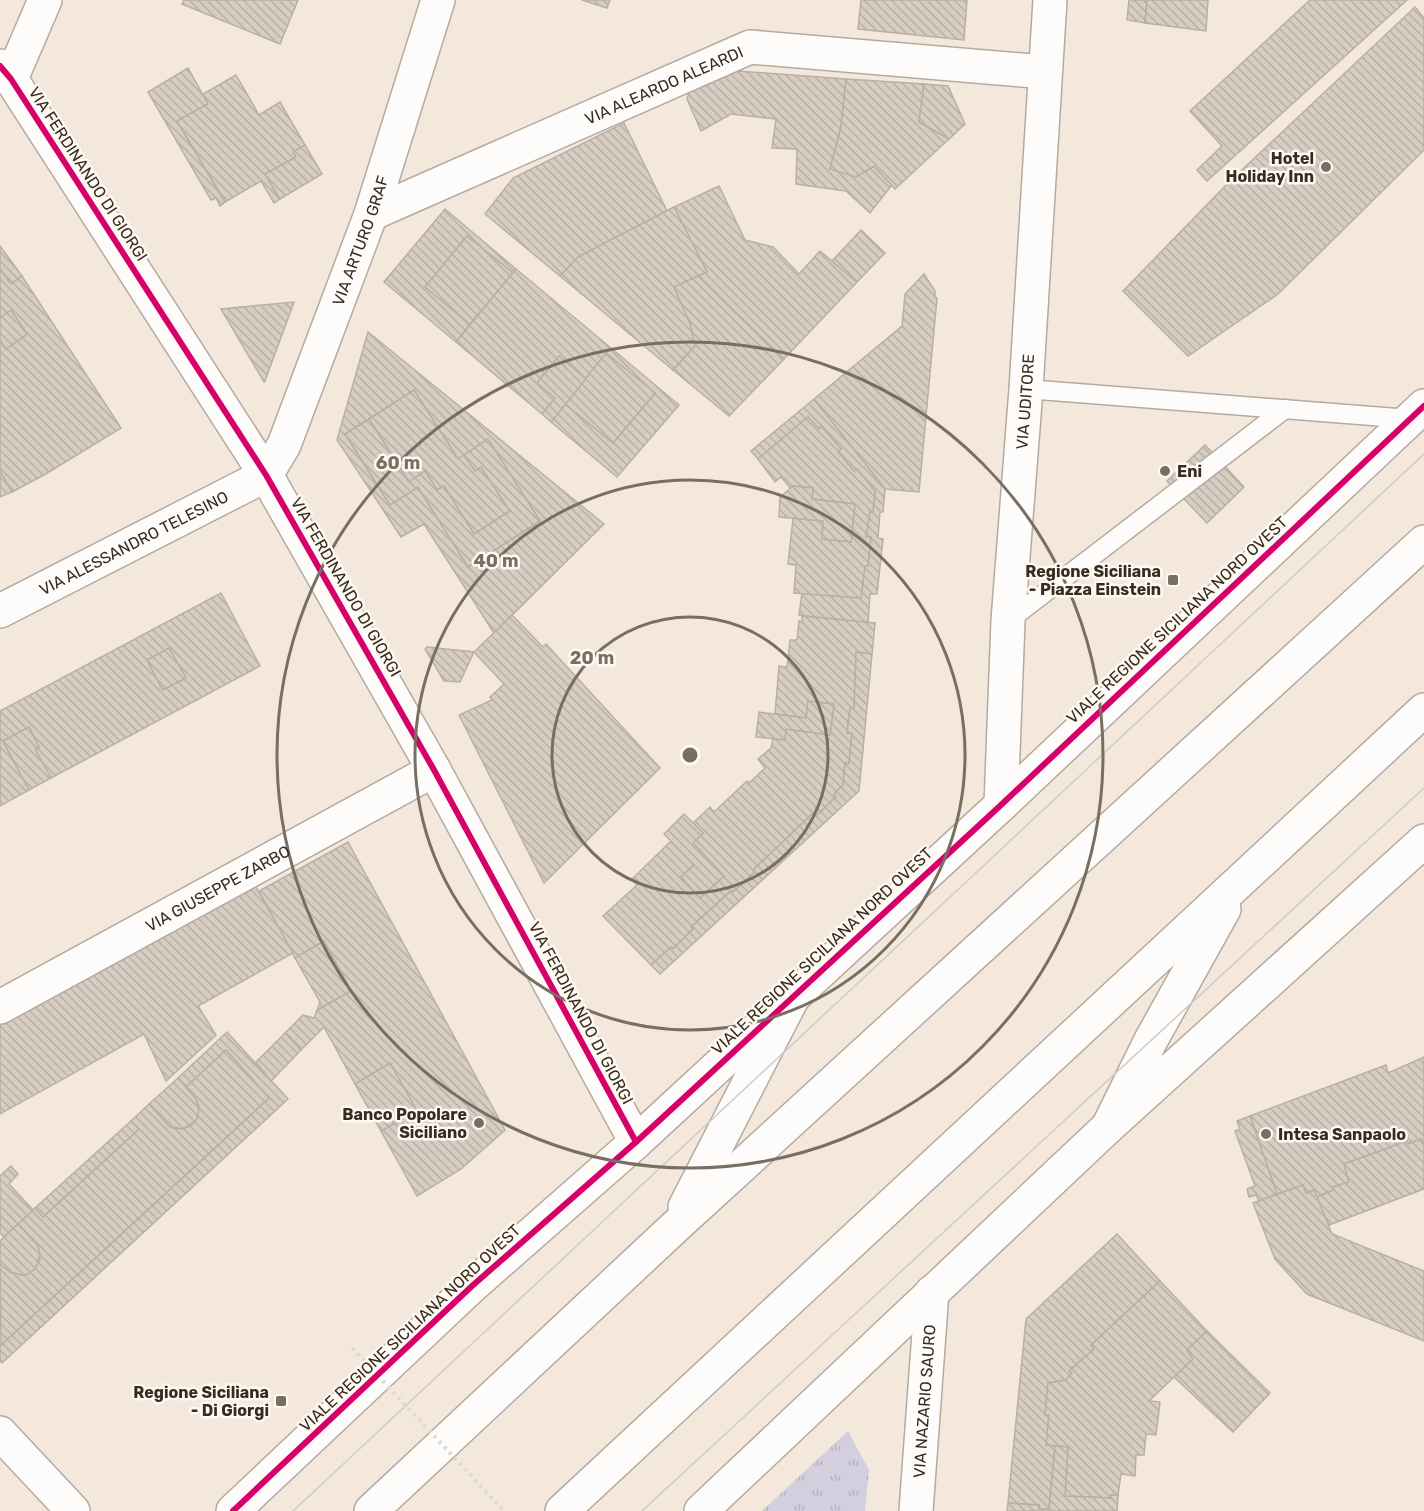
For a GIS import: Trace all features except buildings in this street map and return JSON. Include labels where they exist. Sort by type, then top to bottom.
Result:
[{"type":"street","points":[[5,72],[45,0]]},
{"type":"street","name":"VIA ARTURO GRAF","points":[[266,475],[284,445],[371,214],[438,0]]},
{"type":"street","name":"VIA UDITORE","points":[[1001,805],[1008,621],[1026,389],[1050,0]]},
{"type":"street","name":"VIA ALEARDO ALEARDI","points":[[371,214],[750,47],[1045,72]]},
{"type":"street","name":"VIA FERDINANDO DI GIORGI","points":[[5,72],[266,475],[434,770],[636,1142]]},
{"type":"street","name":"VIALE REGIONE SICILIANA NORD OVEST","points":[[232,1511],[472,1286],[636,1142],[1001,805],[1417,413]]},
{"type":"street","name":"VIA ALESSANDRO TELESINO","points":[[0,611],[266,475]]},
{"type":"street","points":[[371,1511],[676,1226],[1424,542]]},
{"type":"street","points":[[562,1511],[1424,710]]},
{"type":"street","name":"VIA GIUSEPPE ZARBO","points":[[0,1007],[434,770]]},
{"type":"street","points":[[701,1511],[1108,1127],[1424,841]]},
{"type":"street","points":[[1108,1127],[1151,1040],[1238,882]]},
{"type":"street","points":[[676,1226],[794,995]]},
{"type":"street","name":"VIA NAZARIO SAURO","points":[[916,1511],[932,1292]]},
{"type":"street","points":[[0,1433],[74,1511]]},
{"type":"lane","points":[[1026,389],[1285,409],[1417,413]]},
{"type":"lane","points":[[1008,621],[1285,409]]},
{"type":"path","points":[[352,1348],[504,1511]]},
{"type":"green space","points":[[848,1431],[869,1470],[865,1511],[762,1511]]},
{"type":"tram line","points":[[293,1511],[1424,454]]},
{"type":"tram line","points":[[642,1511],[1424,788]]},
{"type":"cycle path","points":[[0,66],[11,79],[266,475],[434,770],[636,1142]]},
{"type":"cycle path","points":[[233,1511],[472,1286],[636,1142],[1001,805],[1424,406]]},
{"type":"place","name":"Hotel Holiday Inn","points":[[1326,167]]},
{"type":"place","name":"Eni","points":[[1165,471]]},
{"type":"place","name":"Regione Siciliana - Piazza Einstein","points":[[1173,580]]},
{"type":"place","name":"Banco Popolare Siciliano","points":[[479,1123]]},
{"type":"place","name":"Intesa Sanpaolo","points":[[1266,1134]]},
{"type":"place","name":"Regione Siciliana - Di Giorgi","points":[[281,1401]]}]
